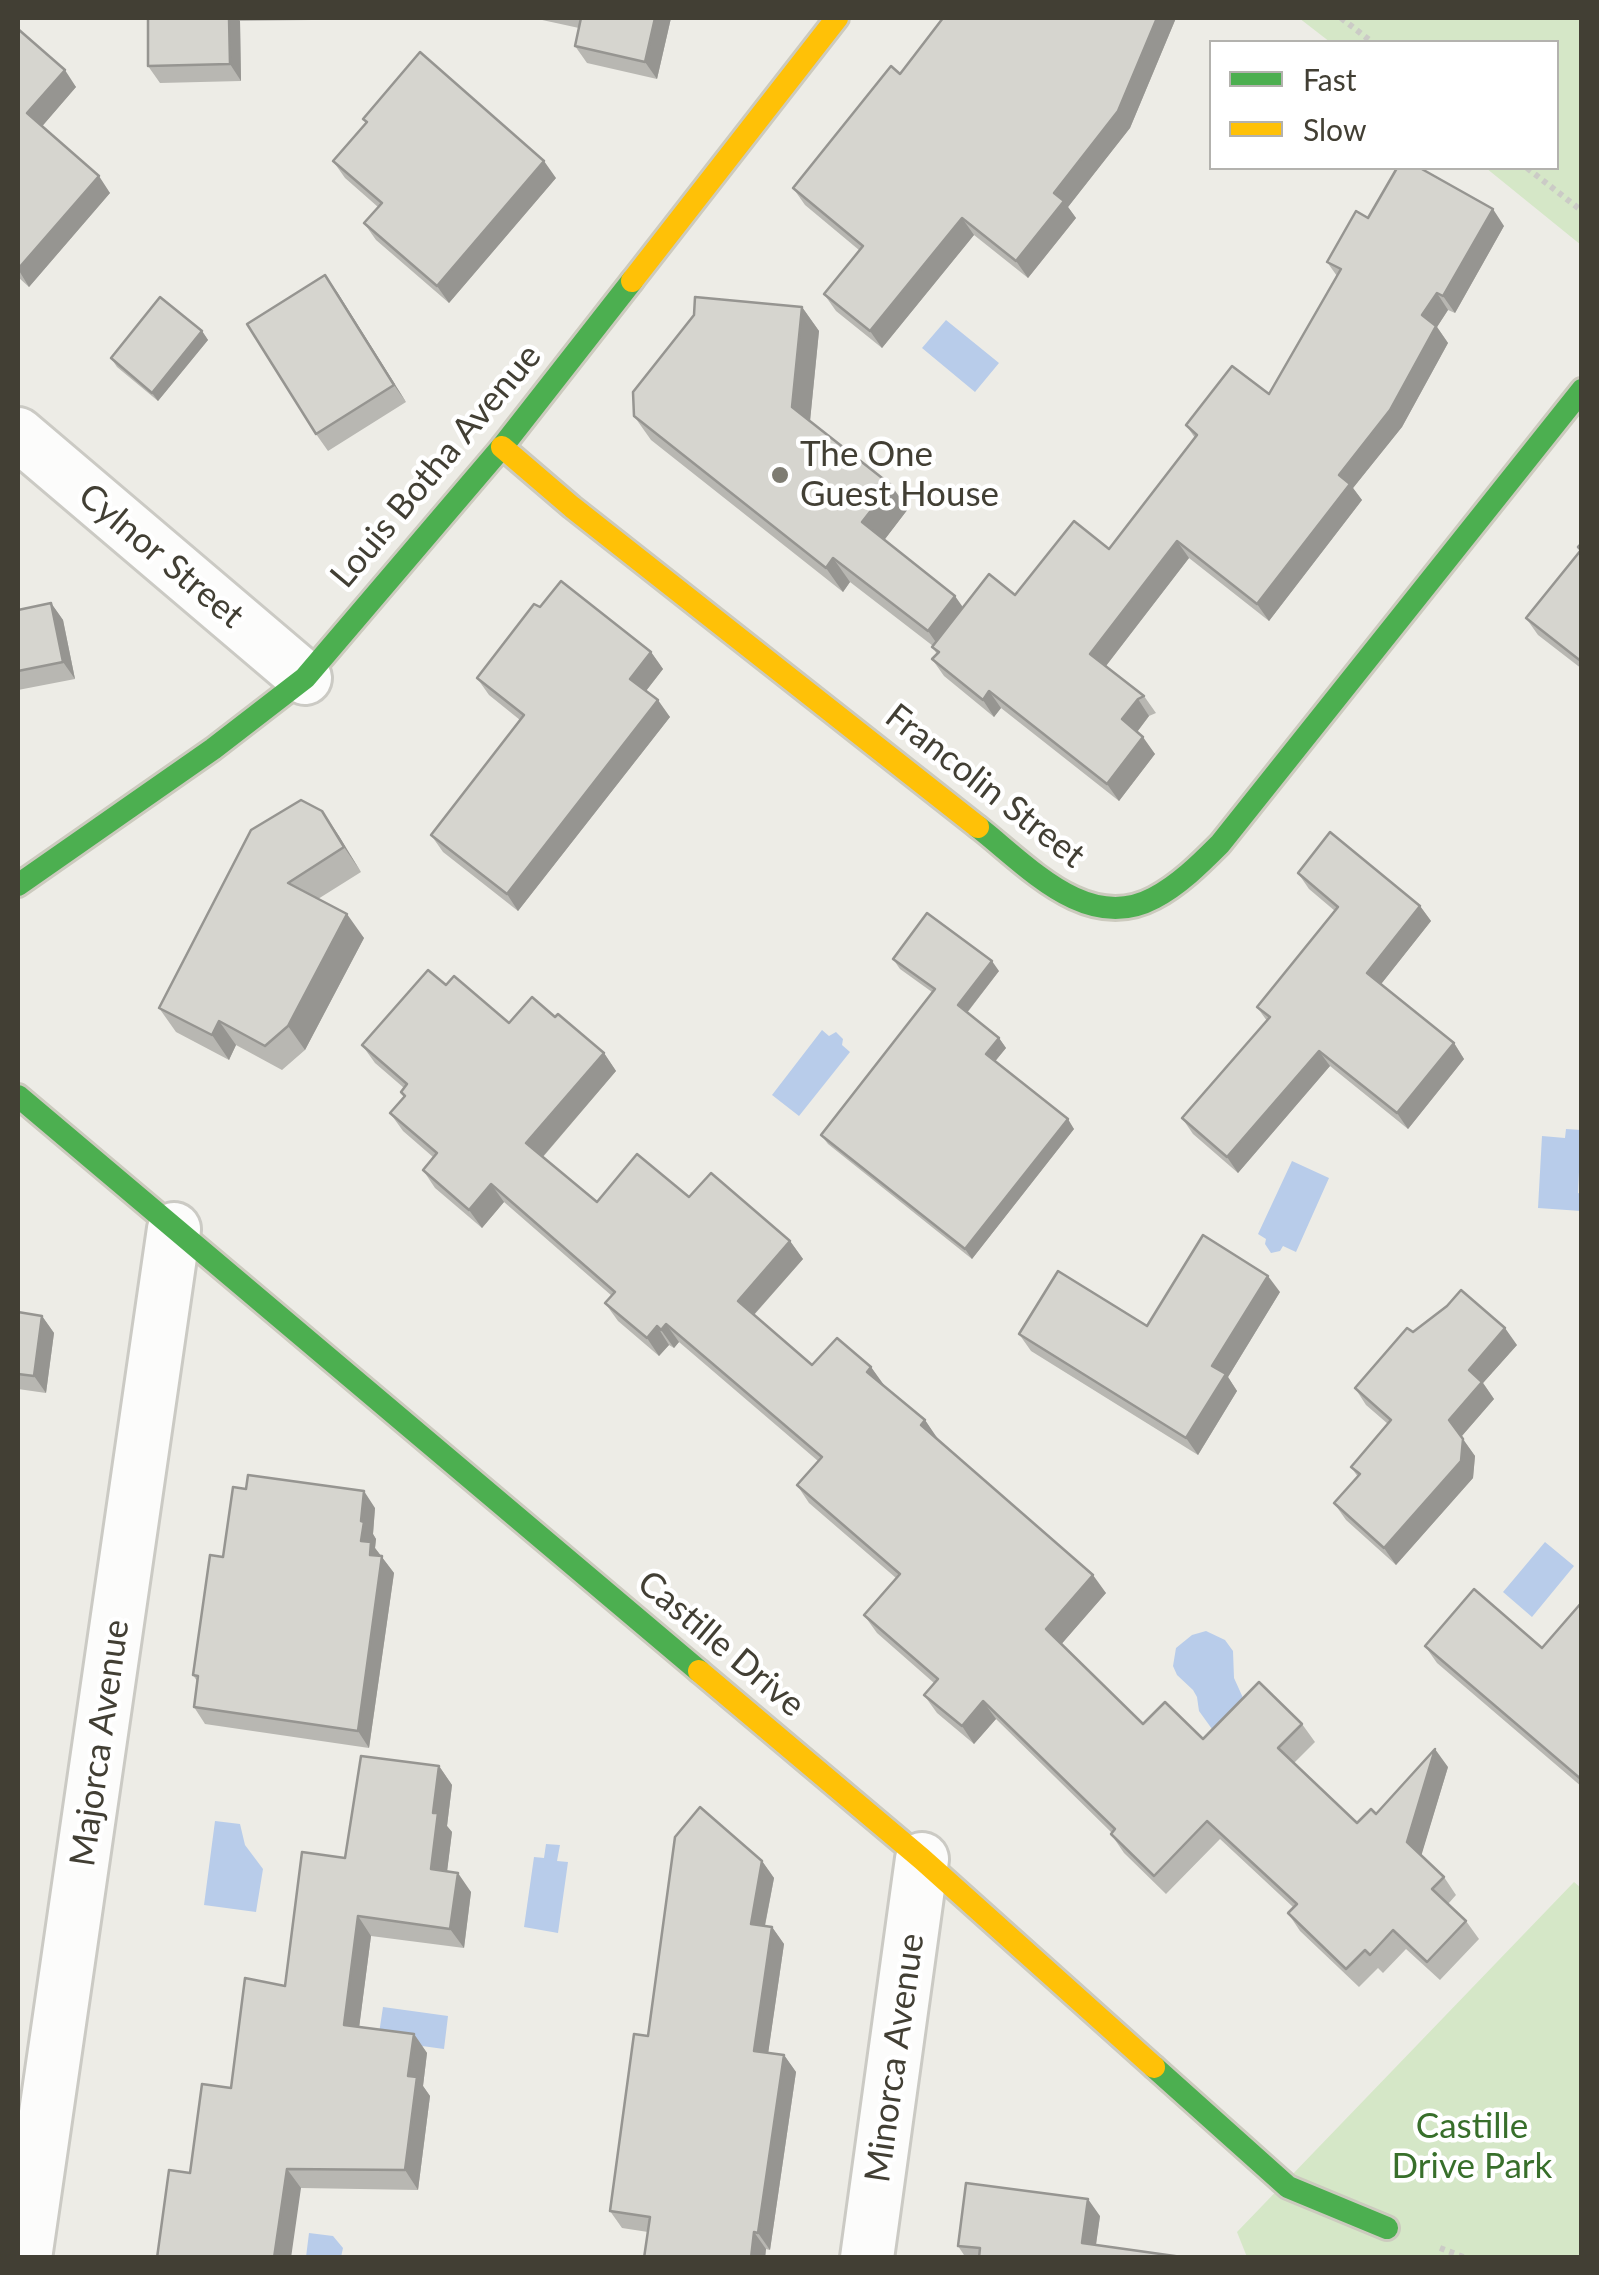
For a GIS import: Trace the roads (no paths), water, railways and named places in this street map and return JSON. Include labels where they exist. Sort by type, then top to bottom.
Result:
[{"type":"street","name":"Louis Botha Avenue","points":[[18,885],[213,749],[305,678],[502,447],[837,18]]},
{"type":"street","name":"Francolin Street","points":[[502,447],[588,520],[1063,894],[1102,908],[1125,908],[1148,902],[1174,886],[1220,844],[1582,390]]},
{"type":"street","name":"Cylnor Street","points":[[18,434],[305,678]]},
{"type":"street","name":"Castille Drive","points":[[18,1096],[922,1859],[1288,2187],[1387,2228]]},
{"type":"street","name":"Majorca Avenue","points":[[26,2258],[174,1228]]},
{"type":"street","name":"Minorca Avenue","points":[[867,2258],[922,1859]]},
{"type":"water","points":[[946,320],[999,363],[975,392],[922,348]]},
{"type":"water","points":[[822,1030],[829,1036],[836,1032],[850,1052],[799,1116],[772,1095]]},
{"type":"water","points":[[1566,1129],[1581,1130],[1581,1211],[1538,1208],[1542,1136],[1565,1138]]},
{"type":"water","points":[[1292,1161],[1329,1178],[1296,1252],[1283,1246],[1271,1253],[1266,1239],[1258,1234]]},
{"type":"water","points":[[1545,1542],[1574,1566],[1532,1617],[1503,1592]]},
{"type":"water","points":[[1206,1631],[1225,1640],[1233,1651],[1234,1678],[1244,1700],[1219,1729],[1212,1729],[1199,1711],[1193,1690],[1173,1666],[1176,1648],[1192,1635]]},
{"type":"water","points":[[215,1821],[240,1824],[245,1845],[263,1869],[256,1912],[204,1905]]},
{"type":"water","points":[[546,1844],[560,1845],[557,1861],[568,1862],[558,1933],[524,1927],[534,1857],[544,1858]]},
{"type":"water","points":[[383,2007],[448,2016],[444,2049],[378,2040]]},
{"type":"water","points":[[309,2233],[333,2236],[343,2248],[341,2257],[306,2257]]},
{"type":"place","name":"The One Guest House","points":[[780,475]]},
{"type":"park label","name":"Castille Drive Park","points":[[1472,2147]]}]
